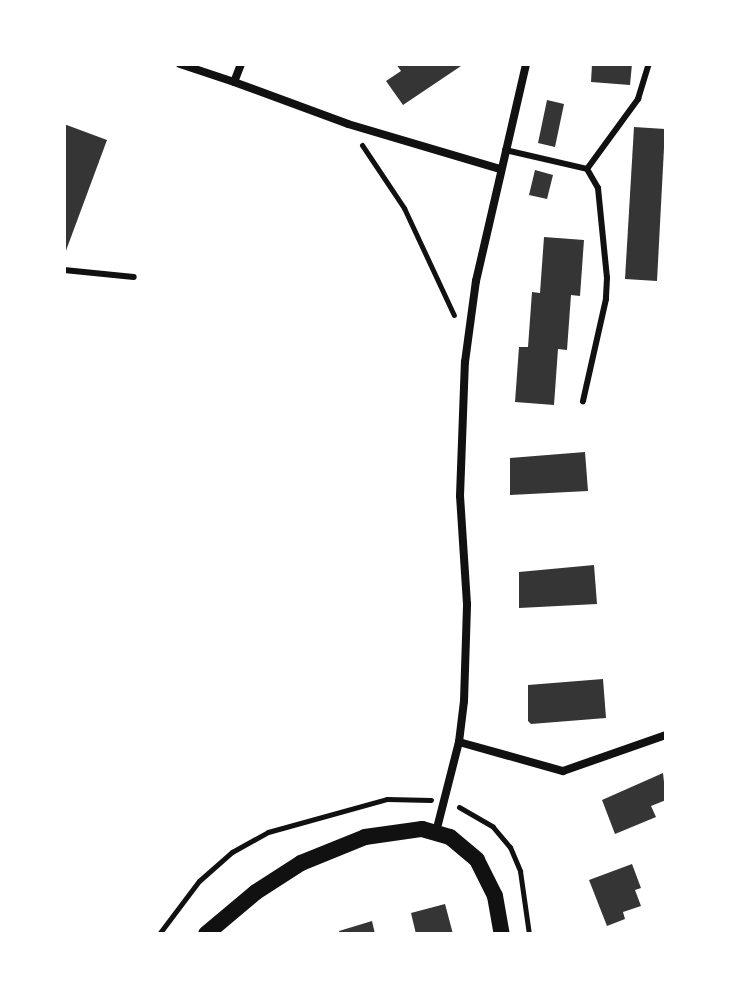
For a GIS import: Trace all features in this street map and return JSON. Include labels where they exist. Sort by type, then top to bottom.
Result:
[{"type":"main road","points":[[206,934],[256,892],[330,850],[392,831],[436,832],[465,847],[477,860],[495,896],[502,934]]},
{"type":"street","points":[[180,64],[348,124],[500,169]]},
{"type":"street","points":[[234,82],[241,64]]},
{"type":"street","points":[[436,832],[459,742],[467,604],[460,496],[468,343],[476,281],[526,64]]},
{"type":"street","points":[[459,742],[563,771],[666,735]]},
{"type":"lane","points":[[587,169],[638,99],[649,64]]},
{"type":"lane","points":[[505,150],[587,169],[598,188],[607,278],[601,325],[583,401]]},
{"type":"lane","points":[[64,270],[134,277]]},
{"type":"path","points":[[348,124],[404,208],[468,343]]},
{"type":"path","points":[[387,799],[388,807]]},
{"type":"building","points":[[396,64],[464,64],[403,105],[386,81],[401,71]]},
{"type":"building","points":[[592,64],[632,64],[630,85],[591,82]]},
{"type":"building","points":[[547,100],[564,104],[555,147],[538,143]]},
{"type":"building","points":[[64,124],[107,140],[64,256]]},
{"type":"building","points":[[634,127],[665,129],[657,281],[625,279]]},
{"type":"building","points":[[535,170],[553,175],[547,199],[529,195]]},
{"type":"building","points":[[544,237],[584,240],[580,296],[571,295],[567,350],[558,349],[554,405],[515,402],[519,347],[528,347],[532,292],[540,293]]},
{"type":"building","points":[[585,452],[588,491],[510,495],[510,458]]},
{"type":"building","points":[[594,565],[597,604],[519,608],[519,572]]},
{"type":"building","points":[[603,679],[606,718],[531,724],[528,721],[528,685]]},
{"type":"building","points":[[663,773],[666,800],[651,806],[656,817],[615,834],[602,800]]},
{"type":"building","points":[[632,864],[641,888],[635,890],[641,906],[623,912],[625,919],[607,926],[589,880]]},
{"type":"building","points":[[445,904],[453,934],[416,934],[411,913]]},
{"type":"building","points":[[372,921],[375,934],[340,934],[339,931]]}]
